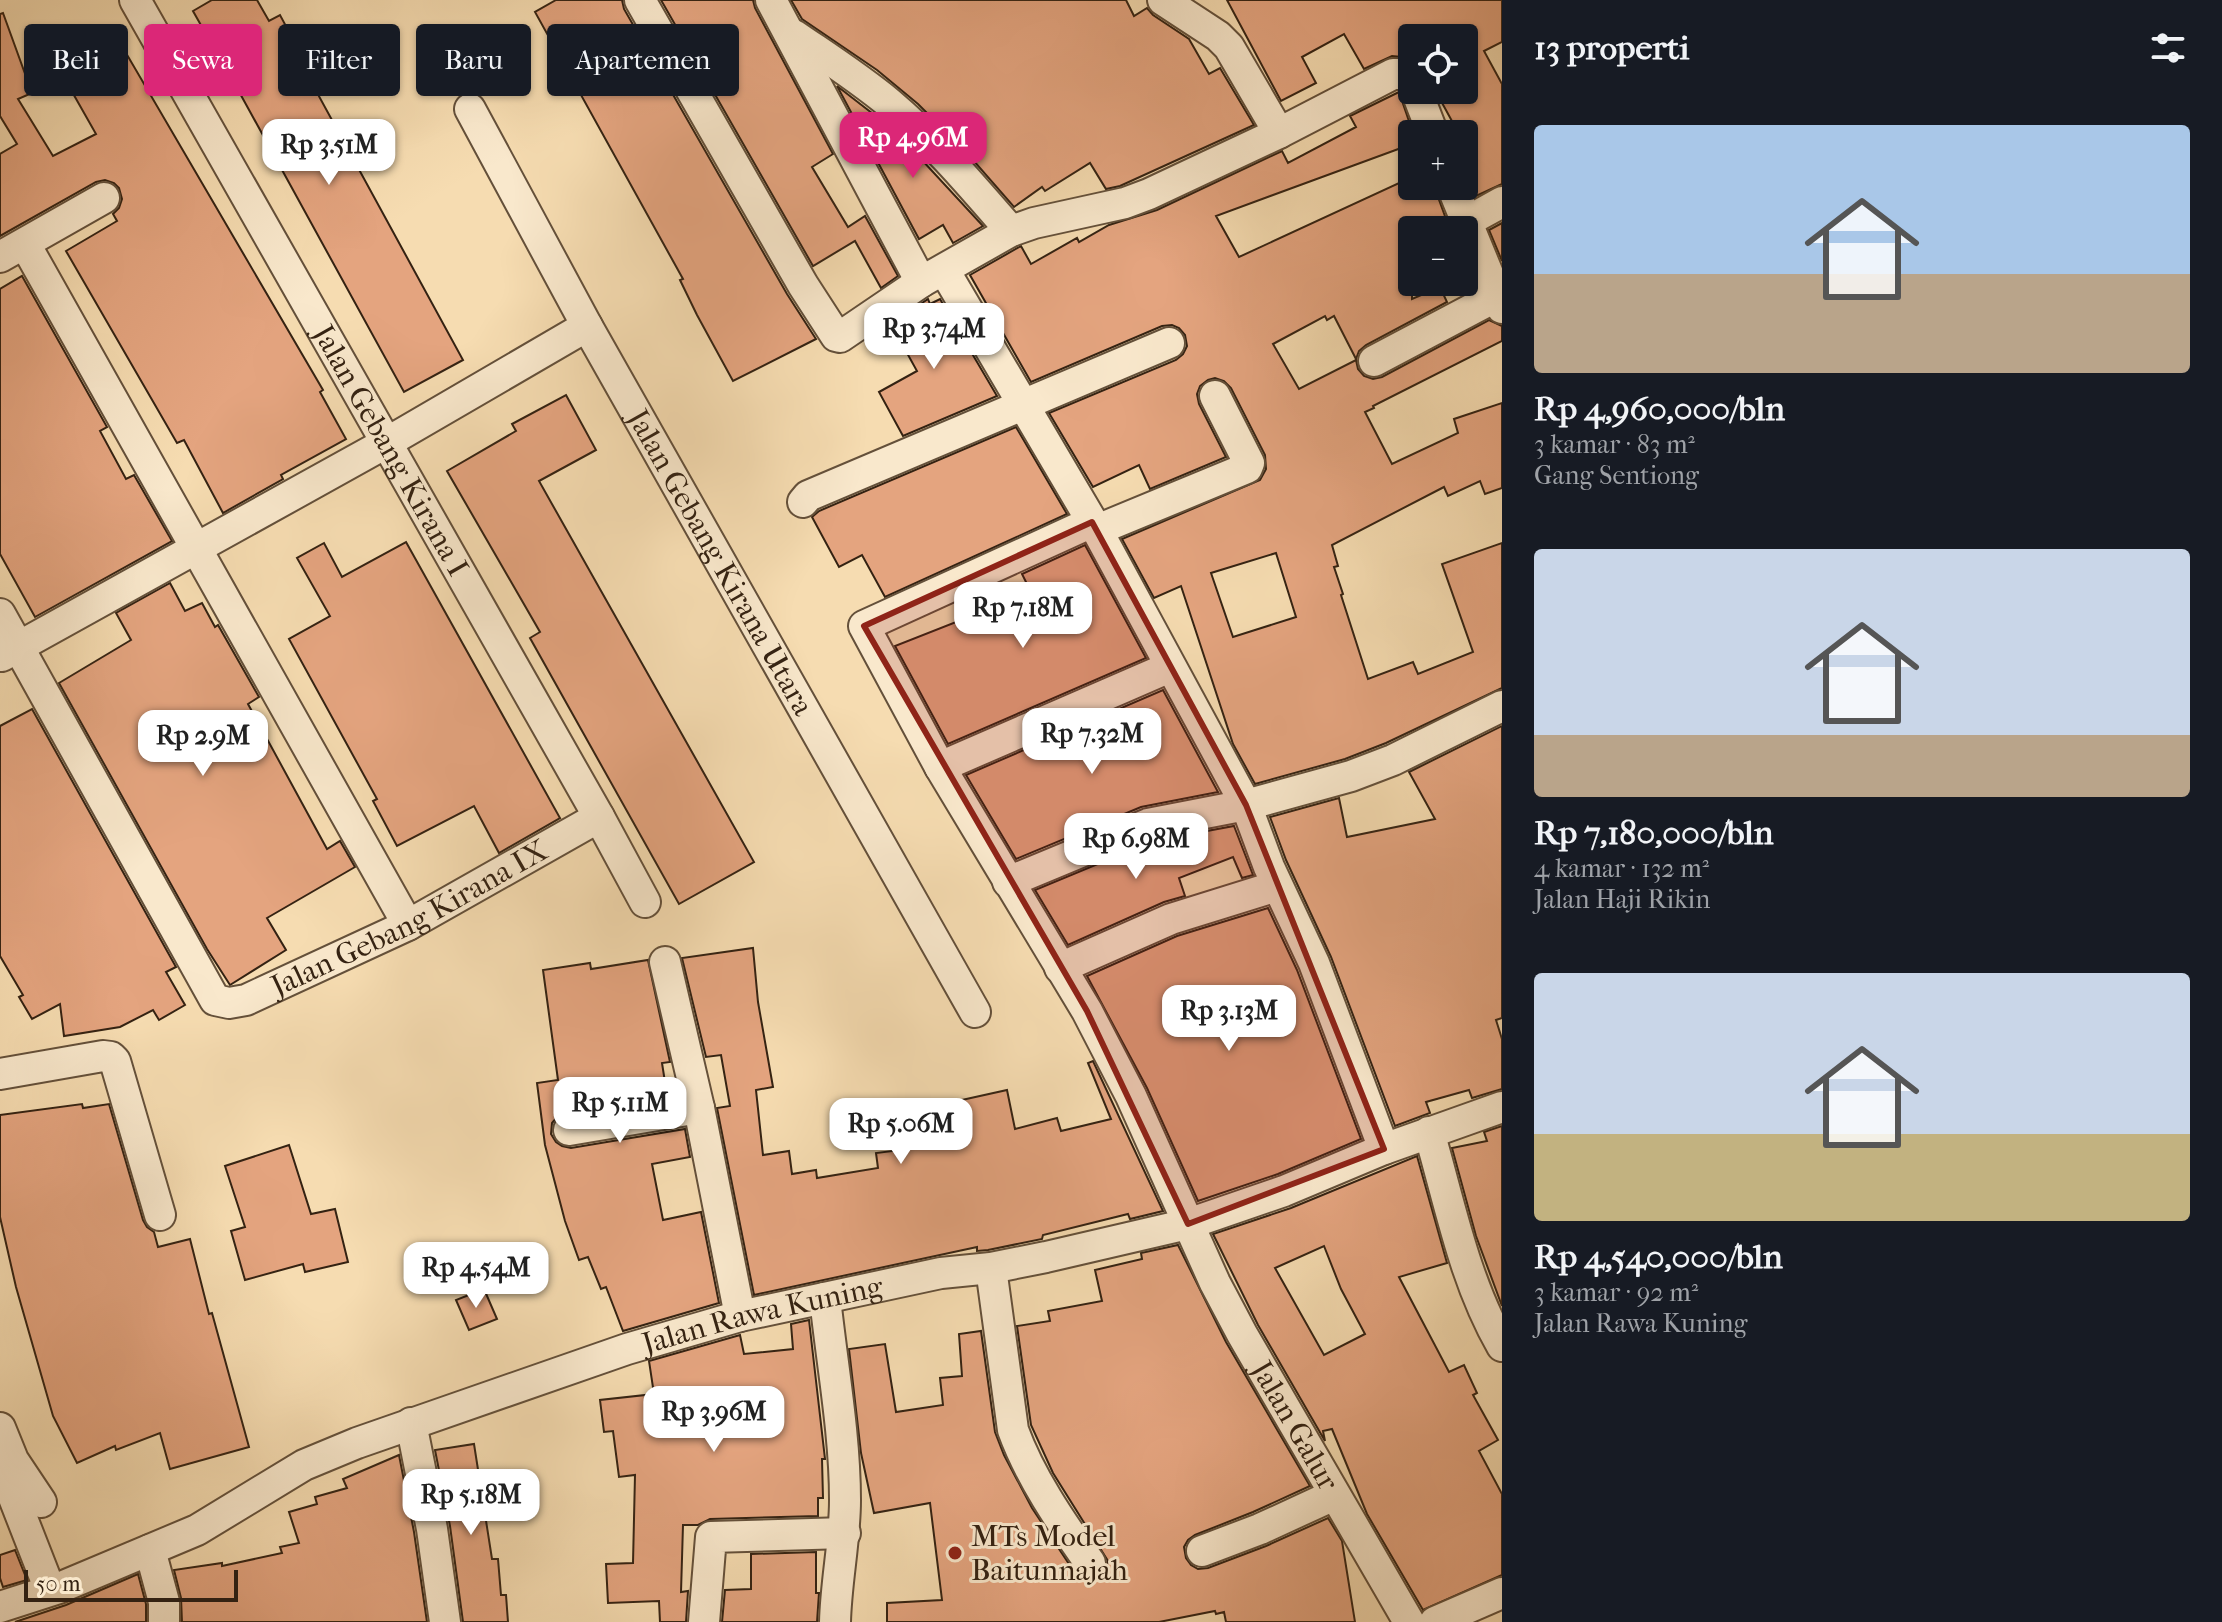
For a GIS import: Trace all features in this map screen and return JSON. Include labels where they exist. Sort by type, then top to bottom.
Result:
[{"type":"street","name":"Jalan Gebang Kirana I","points":[[135,0],[645,902]]},
{"type":"street","points":[[640,0],[803,285],[836,336],[845,336],[932,276],[1011,231],[1125,203],[1149,194],[1398,74]]},
{"type":"street","points":[[771,0],[932,276],[1025,405],[1095,526],[1246,805],[1277,886],[1314,963],[1384,1149]]},
{"type":"street","points":[[1163,0],[1218,36],[1229,47],[1279,133]]},
{"type":"street","points":[[788,31],[886,100],[913,124],[948,158],[1011,231]]},
{"type":"street","name":"Jalan Gebang Kirana Utara","points":[[470,109],[587,326],[975,1012]]},
{"type":"street","points":[[104,198],[12,250],[195,549],[408,925]]},
{"type":"street","points":[[1477,216],[1502,202]]},
{"type":"street","points":[[1374,361],[1500,302],[1478,250]]},
{"type":"street","points":[[0,614],[9,652],[386,443],[587,326]]},
{"type":"street","points":[[803,502],[808,496],[1169,343]]},
{"type":"street","points":[[1095,526],[1247,468],[1249,463],[1215,396]]},
{"type":"street","name":"Jalan Galur","points":[[1095,526],[864,626],[940,767],[1087,1011],[1131,1096],[1188,1224],[1242,1334],[1409,1622]]},
{"type":"street","name":"Jalan Gebang Kirana IX","points":[[9,652],[215,1000],[229,1003],[246,1000],[408,925],[599,817]]},
{"type":"street","points":[[940,767],[1170,667]]},
{"type":"street","points":[[1008,882],[1148,824],[1246,805],[1351,776],[1393,760],[1502,706]]},
{"type":"street","points":[[1060,968],[1171,919],[1277,886]]},
{"type":"street","points":[[665,962],[699,1108],[740,1316]]},
{"type":"street","points":[[3,1066],[111,1057],[115,1061],[160,1215]]},
{"type":"street","name":"Jalan Rawa Kuning","points":[[0,1607],[197,1530],[304,1465],[411,1423],[627,1349],[740,1316],[941,1273],[991,1268],[1188,1224],[1284,1191],[1384,1149],[1502,1107]]},
{"type":"street","points":[[569,1130],[699,1108]]},
{"type":"street","points":[[1429,1132],[1473,1287],[1502,1346]]},
{"type":"street","points":[[991,1268],[1013,1430],[1018,1445],[1060,1519],[1090,1563]]},
{"type":"street","points":[[825,1298],[843,1449],[845,1533],[835,1622]]},
{"type":"street","points":[[411,1423],[432,1529],[445,1622]]},
{"type":"street","points":[[0,1428],[13,1460],[41,1502]]},
{"type":"street","points":[[0,1462],[50,1590]]},
{"type":"street","points":[[1202,1551],[1334,1495]]},
{"type":"street","points":[[704,1622],[711,1537],[845,1533]]},
{"type":"street","points":[[150,1550],[164,1602],[164,1622]]},
{"type":"street","points":[[1435,1622],[1502,1593]]},
{"type":"highlighted area","points":[[1092,522],[1246,805],[1384,1149],[1188,1224],[1087,1011],[864,626]]},
{"type":"building","points":[[212,0],[257,0],[269,21],[280,15],[285,24],[278,24],[278,96],[319,96],[463,360],[404,392],[241,96],[262,96],[262,24],[200,24],[193,11]]},
{"type":"building","points":[[556,0],[622,0],[633,24],[547,24],[547,34],[535,12]]},
{"type":"building","points":[[661,0],[753,0],[833,154],[812,167],[848,227],[865,216],[898,276],[881,288],[855,241],[813,266],[716,96],[739,96],[739,24],[675,24]]},
{"type":"building","points":[[791,0],[1126,0],[1134,16],[1147,8],[1189,39],[1209,74],[1220,68],[1254,125],[1120,186],[1106,189],[1090,163],[1045,191],[1042,187],[1014,207],[918,104],[877,70],[802,19]]},
{"type":"building","points":[[1227,0],[1502,0],[1502,42],[1484,51],[1502,84],[1502,184],[1478,195],[1478,120],[1451,120],[1443,104],[1478,104],[1478,24],[1398,24],[1398,57],[1392,56],[1364,69],[1344,34],[1302,57],[1316,83],[1281,101]]},
{"type":"building","points":[[3,13],[24,71],[25,96],[18,99],[53,156],[96,134],[74,96],[128,96],[128,56],[144,84],[144,96],[151,96],[323,390],[320,392],[346,439],[281,475],[283,479],[223,513],[184,440],[177,443],[66,251],[117,221],[113,214],[122,199],[119,188],[105,180],[96,182],[0,236],[0,154],[17,144],[0,116],[0,14]]},
{"type":"building","points":[[837,86],[909,146],[983,226],[953,243],[943,225],[919,239]]},
{"type":"building","points":[[1398,92],[1398,104],[1403,104],[1409,120],[1398,120],[1398,149],[1216,216],[1239,257],[1398,183],[1398,200],[1439,200],[1445,216],[1398,216],[1398,296],[1412,296],[1412,299],[1444,296],[1447,302],[1366,345],[1356,359],[1334,316],[1327,320],[1325,316],[1273,344],[1299,389],[1356,360],[1364,376],[1373,379],[1382,377],[1489,320],[1502,326],[1502,341],[1365,412],[1392,464],[1458,433],[1454,419],[1502,403],[1502,488],[1485,494],[1480,481],[1448,496],[1444,487],[1332,545],[1341,595],[1368,679],[1413,662],[1418,674],[1473,652],[1442,564],[1502,543],[1502,688],[1345,759],[1255,784],[1233,744],[1181,586],[1154,598],[1122,539],[1260,480],[1266,469],[1265,455],[1231,388],[1215,378],[1200,386],[1197,394],[1226,457],[1150,489],[1139,465],[1093,487],[1049,413],[1176,360],[1187,346],[1185,335],[1172,325],[1162,326],[1031,382],[970,275],[1021,246],[1031,264],[1077,238],[1079,242],[1109,225],[1157,210],[1282,151],[1288,163],[1356,127],[1350,116]],"holes":[[[1276,553],[1296,617],[1233,637],[1211,573]]]},
{"type":"building","points":[[582,96],[674,96],[816,339],[733,381],[697,315],[680,280],[683,279]]},
{"type":"building","points":[[1502,223],[1502,261],[1489,230]]},
{"type":"building","points":[[22,276],[107,427],[100,431],[126,479],[134,475],[172,541],[35,617],[0,554],[0,289]]},
{"type":"building","points":[[928,299],[930,304],[940,299],[997,396],[903,436],[879,392],[917,371],[891,324]]},
{"type":"building","points":[[566,395],[596,450],[539,481],[754,862],[679,904],[530,638],[540,632],[447,471],[516,431],[512,424]]},
{"type":"building","points":[[1016,427],[1067,514],[885,597],[862,555],[839,567],[812,517],[819,511]]},
{"type":"building","points":[[406,542],[560,818],[499,853],[474,806],[397,846],[373,801],[377,799],[289,639],[330,616],[297,558],[324,543],[342,577]]},
{"type":"building","points":[[1085,545],[1146,658],[948,744],[895,646],[989,609],[995,623],[1036,602],[1022,574]]},
{"type":"building","points":[[170,583],[185,611],[202,603],[215,627],[218,625],[259,697],[248,704],[327,849],[340,841],[355,867],[267,918],[286,950],[230,985],[59,683],[131,640],[116,613]]},
{"type":"building","points":[[1163,690],[1218,792],[1141,807],[1016,859],[966,775]]},
{"type":"building","points":[[32,709],[176,967],[166,972],[185,1005],[159,1020],[153,1010],[120,1027],[64,1036],[60,1004],[32,1019],[19,997],[23,995],[0,956],[0,726]]},
{"type":"building","points":[[1502,726],[1502,1018],[1496,1020],[1502,1039],[1502,1089],[1472,1098],[1469,1090],[1426,1102],[1430,1113],[1395,1126],[1331,957],[1286,860],[1270,817],[1339,798],[1347,837],[1435,819],[1409,772]]},
{"type":"building","points":[[1234,826],[1253,875],[1242,878],[1233,857],[1179,878],[1185,896],[1164,902],[1068,945],[1035,890],[1153,841]]},
{"type":"building","points":[[1268,908],[1297,970],[1361,1139],[1278,1174],[1198,1201],[1147,1088],[1087,976],[1177,936]]},
{"type":"building","points":[[753,948],[758,1002],[773,1087],[756,1090],[763,1155],[789,1151],[792,1174],[816,1170],[817,1178],[878,1168],[876,1153],[909,1149],[903,1113],[1007,1090],[1015,1129],[1057,1118],[1061,1131],[1111,1119],[1088,1063],[1093,1061],[1163,1211],[1130,1219],[1128,1214],[1043,1235],[1042,1239],[988,1250],[977,1251],[977,1247],[754,1295],[717,1108],[730,1106],[721,1055],[706,1057],[682,958]]},
{"type":"building","points":[[648,960],[670,1062],[662,1063],[667,1095],[565,1112],[552,1123],[551,1134],[556,1142],[571,1148],[685,1129],[690,1157],[652,1164],[663,1220],[701,1212],[719,1303],[623,1331],[606,1287],[601,1289],[588,1257],[579,1260],[545,1145],[537,1083],[558,1080],[543,970],[590,963],[591,969]]},
{"type":"building","points":[[82,1104],[83,1108],[109,1104],[143,1220],[154,1232],[158,1247],[190,1239],[249,1447],[170,1469],[160,1433],[116,1450],[115,1446],[77,1463],[53,1416],[16,1287],[0,1217],[0,1115]]},
{"type":"building","points":[[1502,1126],[1502,1306],[1476,1236],[1452,1148],[1487,1141],[1484,1132]]},
{"type":"building","points":[[289,1145],[311,1214],[335,1209],[348,1262],[305,1272],[303,1264],[245,1280],[231,1231],[245,1227],[225,1166]]},
{"type":"building","points":[[1417,1156],[1447,1263],[1399,1277],[1449,1372],[1464,1365],[1477,1393],[1473,1395],[1498,1440],[1479,1451],[1502,1494],[1502,1575],[1423,1610],[1367,1514],[1332,1429],[1323,1431],[1325,1441],[1258,1325],[1213,1234],[1291,1208]],"holes":[[[1324,1246],[1341,1289],[1365,1334],[1324,1355],[1275,1268]]]},
{"type":"building","points":[[1178,1245],[1226,1342],[1310,1486],[1195,1535],[1184,1547],[1186,1558],[1198,1569],[1208,1568],[1328,1518],[1342,1541],[1355,1622],[1226,1622],[1224,1612],[1216,1614],[1215,1611],[1159,1622],[887,1622],[887,1603],[942,1600],[930,1503],[874,1513],[861,1453],[849,1349],[885,1344],[896,1412],[943,1405],[940,1378],[962,1376],[959,1334],[981,1331],[995,1432],[1004,1455],[1032,1508],[1075,1573],[1083,1580],[1092,1581],[1106,1571],[1108,1561],[1053,1473],[1031,1425],[1017,1326],[1050,1321],[1048,1311],[1102,1301],[1095,1270],[1142,1259],[1141,1253]]},
{"type":"building","points":[[484,1289],[497,1319],[469,1330],[456,1300]]},
{"type":"building","points":[[809,1320],[825,1459],[822,1459],[823,1498],[818,1498],[818,1516],[710,1519],[698,1525],[683,1525],[681,1592],[688,1591],[686,1622],[660,1622],[659,1601],[608,1603],[606,1564],[633,1563],[635,1475],[619,1477],[613,1431],[604,1432],[600,1400],[654,1394],[649,1361],[740,1335],[744,1354],[793,1349],[791,1324]]},
{"type":"building","points":[[474,1444],[492,1559],[498,1559],[501,1595],[506,1595],[508,1622],[463,1622],[450,1526],[435,1450]]},
{"type":"building","points":[[399,1455],[427,1622],[182,1622],[181,1598],[174,1570],[222,1563],[222,1566],[282,1553],[280,1547],[299,1543],[289,1512],[317,1504],[315,1497],[347,1488],[343,1479]]},
{"type":"building","points":[[15,1550],[27,1580],[3,1587],[0,1555]]},
{"type":"building","points":[[816,1552],[816,1593],[819,1593],[817,1622],[722,1622],[725,1590],[751,1589],[751,1554]]},
{"type":"building","points":[[138,1574],[146,1604],[146,1622],[15,1622],[66,1605]]},
{"type":"place","name":"MTs Model Baitunnajah","points":[[955,1553]]}]
